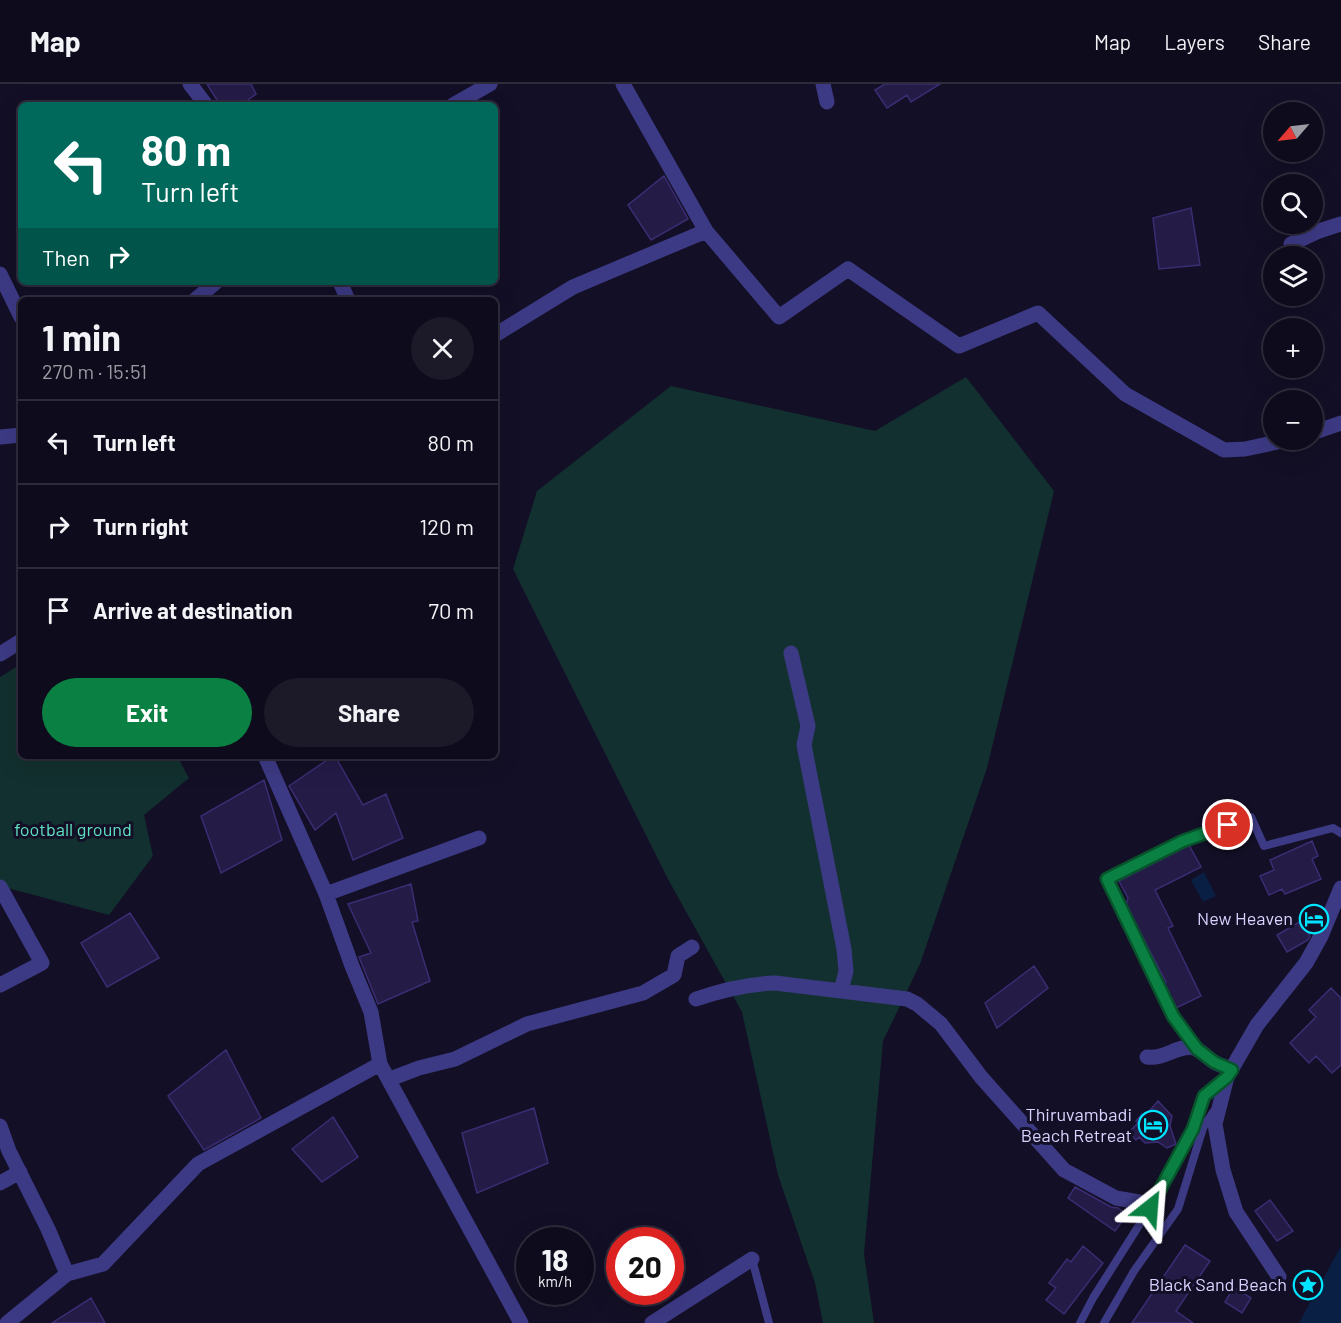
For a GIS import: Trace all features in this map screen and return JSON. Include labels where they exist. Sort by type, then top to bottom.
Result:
[{"type":"street","points":[[190,84],[204,102]]},
{"type":"street","points":[[458,102],[490,84]]},
{"type":"street","points":[[623,84],[706,231],[779,317],[848,269],[959,346],[1038,313],[1125,394],[1224,450],[1263,445]]},
{"type":"street","points":[[823,84],[827,102]]},
{"type":"street","points":[[1291,244],[1341,224]]},
{"type":"street","points":[[498,333],[573,287],[706,231]]},
{"type":"street","points":[[0,274],[18,311]]},
{"type":"street","points":[[198,297],[212,285]]},
{"type":"street","points":[[1323,429],[1341,423]]},
{"type":"street","points":[[0,437],[18,435]]},
{"type":"street","points":[[0,654],[18,643]]},
{"type":"street","points":[[791,653],[808,726],[804,745],[844,949],[846,971],[841,991]]},
{"type":"street","points":[[266,759],[326,894],[371,1012],[380,1064],[521,1323]]},
{"type":"street","points":[[326,894],[479,838]]},
{"type":"street","points":[[0,887],[42,963],[0,985]]},
{"type":"street","points":[[1280,1277],[1236,1212],[1223,1170],[1215,1124],[1229,1073],[1257,1025],[1306,963],[1321,936],[1341,888]]},
{"type":"street","points":[[390,1079],[419,1068],[455,1059],[527,1024],[643,993],[674,975],[678,956],[692,947]]},
{"type":"street","points":[[696,999],[722,990],[775,982],[907,999],[917,1004],[941,1024],[981,1077],[1064,1170],[1116,1198],[1139,1202],[1150,1208]]},
{"type":"street","points":[[1147,1057],[1160,1058],[1185,1048],[1197,1049],[1229,1073]]},
{"type":"street","points":[[7,1323],[67,1274],[103,1264],[198,1164],[380,1064]]},
{"type":"street","points":[[0,1126],[9,1151],[48,1229],[67,1274]]},
{"type":"street","points":[[0,1183],[20,1172]]},
{"type":"street","points":[[652,1323],[752,1259]]},
{"type":"lane","points":[[1197,1049],[1173,1016],[1107,879],[1183,841],[1251,818],[1264,846],[1333,828],[1341,833]]},
{"type":"lane","points":[[1080,1323],[1093,1298],[1150,1208],[1193,1129],[1204,1096],[1229,1073]]},
{"type":"lane","points":[[1104,1323],[1134,1271],[1179,1209],[1203,1128],[1212,1115],[1229,1073]]},
{"type":"lane","points":[[752,1259],[769,1323]]},
{"type":"green space","points":[[966,377],[1054,491],[987,768],[920,964],[883,1041],[864,1254],[874,1323],[823,1323],[815,1283],[778,1175],[742,1012],[669,881],[513,569],[537,491],[671,386],[875,431]]},
{"type":"green space","name":"football ground","points":[[18,666],[18,759],[179,759],[189,778],[144,815],[153,856],[109,915],[0,886],[0,677]]},
{"type":"water","points":[[1204,872],[1216,896],[1203,902],[1191,880]]},
{"type":"water","points":[[1341,1246],[1341,1323],[1299,1323]]},
{"type":"building","points":[[207,84],[251,84],[256,94],[245,102],[218,102]]},
{"type":"building","points":[[885,84],[940,84],[911,102],[907,95],[887,108],[875,90]]},
{"type":"building","points":[[664,176],[688,219],[651,240],[628,205]]},
{"type":"building","points":[[1191,208],[1200,265],[1159,269],[1153,218]]},
{"type":"building","points":[[329,759],[337,759],[363,805],[386,794],[403,838],[353,860],[336,813],[315,830],[289,786]]},
{"type":"building","points":[[264,780],[282,840],[221,873],[201,816]]},
{"type":"building","points":[[1312,841],[1318,856],[1312,859],[1321,879],[1285,894],[1282,889],[1269,895],[1260,876],[1274,870],[1270,860]]},
{"type":"building","points":[[1189,845],[1201,867],[1155,890],[1173,926],[1168,928],[1201,996],[1176,1008],[1164,983],[1166,982],[1126,905],[1128,898],[1119,881]]},
{"type":"building","points":[[411,884],[418,921],[412,922],[430,981],[378,1004],[359,957],[371,953],[348,904]]},
{"type":"building","points":[[130,913],[159,958],[107,987],[81,943]]},
{"type":"building","points":[[1301,921],[1310,936],[1308,940],[1287,952],[1277,935]]},
{"type":"building","points":[[1034,966],[1048,988],[997,1028],[985,1003]]},
{"type":"building","points":[[1331,988],[1341,998],[1341,1065],[1332,1073],[1316,1056],[1309,1063],[1290,1043],[1316,1017],[1309,1010]]},
{"type":"building","points":[[226,1050],[261,1118],[204,1150],[168,1096]]},
{"type":"building","name":"Thiruvambadi Beach Retreat","points":[[1158,1101],[1172,1116],[1170,1126],[1176,1144],[1167,1148],[1158,1142],[1145,1143],[1139,1137],[1136,1140],[1129,1132],[1138,1123],[1136,1121],[1142,1114],[1145,1116]]},
{"type":"building","points":[[534,1108],[548,1163],[477,1193],[462,1133]]},
{"type":"building","points":[[333,1117],[358,1157],[322,1182],[292,1149]]},
{"type":"building","points":[[1075,1187],[1111,1207],[1118,1208],[1127,1215],[1115,1231],[1068,1198]]},
{"type":"building","points":[[1270,1200],[1293,1231],[1277,1241],[1255,1211]]},
{"type":"building","points":[[1185,1245],[1210,1261],[1176,1311],[1193,1323],[1132,1323]]},
{"type":"building","points":[[1083,1246],[1103,1263],[1064,1314],[1046,1300],[1056,1288],[1049,1283],[1067,1259],[1071,1262]]},
{"type":"building","points":[[1234,1287],[1251,1298],[1242,1313],[1225,1302]]},
{"type":"building","points":[[91,1298],[105,1323],[52,1323]]},
{"type":"place","name":"New Heaven","points":[[1314,919]]},
{"type":"place","name":"Thiruvambadi Beach Retreat","points":[[1153,1125]]},
{"type":"place","name":"Black Sand Beach","points":[[1308,1285]]},
{"type":"route","points":[[1150,1208],[1193,1129],[1204,1096],[1232,1070],[1214,1062],[1197,1049],[1173,1016],[1107,879],[1183,841],[1228,825]]}]
